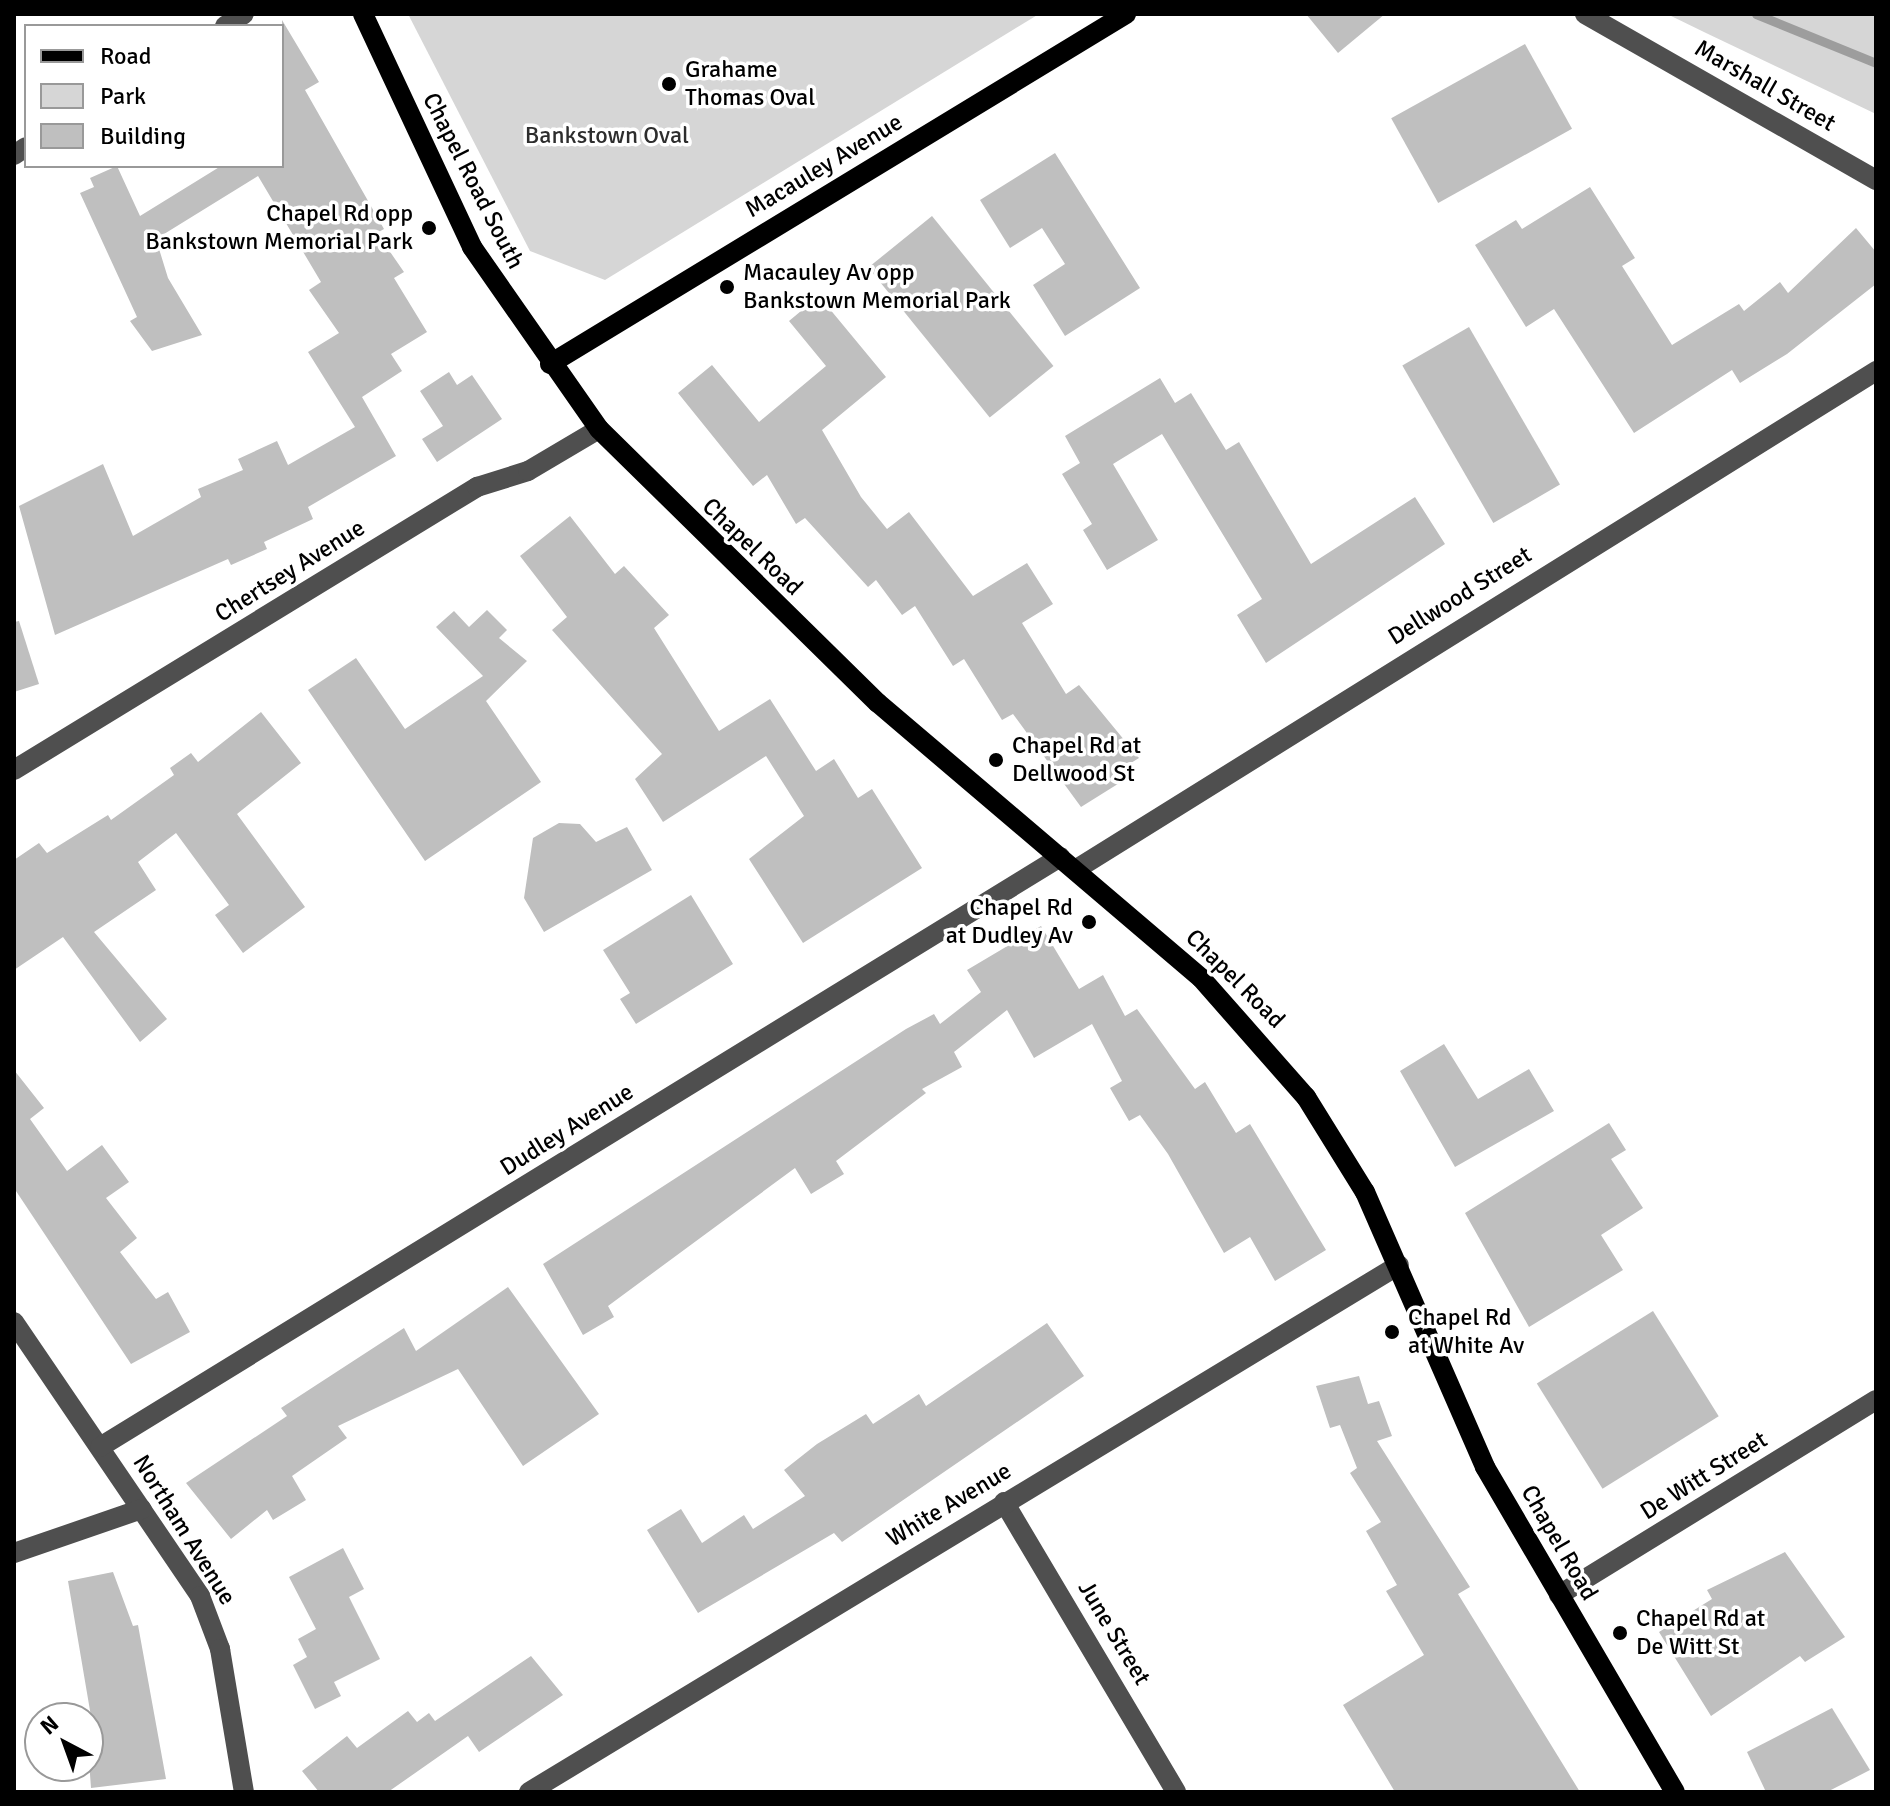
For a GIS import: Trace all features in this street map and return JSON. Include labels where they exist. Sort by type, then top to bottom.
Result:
[{"type":"main road","name":"Chapel Road South","points":[[363,14],[472,247],[550,364]]},
{"type":"main road","name":"Macauley Avenue","points":[[550,364],[1126,14]]},
{"type":"main road","name":"Chapel Road","points":[[550,364],[599,429],[848,676],[1201,978],[1283,1066],[1349,1163],[1399,1265],[1485,1467],[1675,1792]]},
{"type":"street","name":"Marshall Street","points":[[1585,14],[1876,180]]},
{"type":"street","name":"Dellwood Street","points":[[1067,864],[1876,371]]},
{"type":"street","name":"Chertsey Avenue","points":[[14,770],[477,487],[528,471],[599,429]]},
{"type":"street","name":"Dudley Avenue","points":[[100,1447],[1067,864]]},
{"type":"street","name":"White Avenue","points":[[529,1792],[1399,1265]]},
{"type":"street","name":"Northam Avenue","points":[[14,1322],[142,1509],[215,1630],[244,1792]]},
{"type":"street","name":"De Witt Street","points":[[1559,1595],[1876,1400]]},
{"type":"street","name":"June Street","points":[[1004,1502],[1176,1792]]},
{"type":"street","points":[[14,1553],[142,1509]]},
{"type":"green space","name":"Bankstown Oval","points":[[408,14],[1039,14],[605,280],[530,251]]},
{"type":"green space","points":[[1667,14],[1876,14],[1876,114],[1706,33]]},
{"type":"building","points":[[1306,14],[1385,14],[1338,53]]},
{"type":"building","points":[[282,20],[319,82],[305,90],[384,229],[377,233],[404,272],[394,278],[427,332],[391,354],[402,371],[362,397],[396,456],[308,507],[313,519],[264,542],[267,549],[231,565],[228,559],[55,635],[19,506],[103,464],[133,536],[201,497],[198,489],[243,470],[238,459],[277,441],[288,465],[355,427],[308,352],[339,333],[309,290],[321,282],[258,176],[156,239],[168,278],[202,335],[152,351],[130,321],[137,317],[80,193],[94,187],[90,178],[118,168],[140,216],[218,168],[284,168]]},
{"type":"building","points":[[1525,44],[1572,129],[1438,203],[1391,118]]},
{"type":"building","points":[[1055,153],[1140,288],[1065,336],[1033,285],[1065,264],[1042,228],[1010,248],[980,200]]},
{"type":"building","points":[[1590,187],[1635,258],[1622,266],[1672,345],[1739,304],[1744,311],[1780,282],[1788,293],[1856,228],[1876,252],[1876,284],[1787,354],[1740,383],[1732,370],[1634,433],[1554,309],[1526,327],[1475,245],[1516,220],[1522,229]]},
{"type":"building","points":[[932,216],[1053,366],[990,418],[868,268]]},
{"type":"building","points":[[819,296],[886,377],[822,430],[861,497],[887,529],[909,512],[973,596],[1027,563],[1053,604],[1022,623],[1066,694],[1079,685],[1139,758],[1113,774],[1121,782],[1081,807],[1013,714],[1002,720],[964,659],[953,666],[915,606],[902,615],[876,580],[868,587],[805,518],[796,524],[767,475],[753,486],[678,393],[712,365],[759,422],[826,366],[789,321]]},
{"type":"building","points":[[1469,327],[1560,485],[1493,523],[1402,366]]},
{"type":"building","points":[[449,372],[457,385],[472,375],[502,419],[437,462],[422,439],[443,426],[420,391]]},
{"type":"building","points":[[1160,378],[1175,403],[1191,393],[1226,450],[1239,442],[1311,564],[1415,497],[1445,544],[1266,663],[1237,615],[1262,599],[1162,434],[1113,464],[1158,540],[1107,570],[1083,530],[1092,524],[1062,474],[1080,463],[1065,436]]},
{"type":"building","points":[[570,516],[615,574],[624,566],[669,615],[654,628],[719,731],[770,699],[816,771],[834,759],[858,798],[872,789],[922,868],[803,943],[749,859],[804,816],[766,756],[663,822],[635,779],[662,754],[552,630],[567,617],[520,556]]},
{"type":"building","points":[[487,610],[507,630],[499,638],[527,661],[486,701],[541,782],[425,861],[308,690],[356,658],[405,729],[483,676],[436,627],[454,611],[469,627]]},
{"type":"building","points":[[19,621],[39,684],[14,692],[14,622]]},
{"type":"building","points":[[261,712],[301,763],[237,814],[305,907],[243,953],[215,915],[229,905],[176,833],[138,862],[156,890],[94,932],[167,1019],[140,1042],[63,937],[14,970],[14,860],[39,843],[47,853],[108,815],[111,820],[174,775],[170,768],[191,753],[198,762]]},
{"type":"building","points":[[559,823],[580,824],[596,842],[627,827],[652,870],[544,932],[524,898],[533,838]]},
{"type":"building","points":[[691,895],[733,964],[636,1024],[620,999],[630,993],[603,950]]},
{"type":"building","points":[[1041,926],[1079,989],[1103,975],[1125,1016],[1137,1009],[1195,1089],[1205,1082],[1236,1133],[1250,1124],[1326,1250],[1275,1281],[1250,1237],[1224,1253],[1168,1154],[1140,1115],[1129,1121],[1110,1088],[1122,1081],[1092,1024],[1034,1058],[1007,1010],[954,1052],[962,1067],[922,1089],[926,1093],[836,1161],[844,1174],[811,1194],[795,1168],[608,1306],[614,1317],[583,1335],[543,1264],[906,1029],[934,1014],[940,1024],[981,992],[967,970]]},
{"type":"building","points":[[1444,1044],[1478,1099],[1529,1069],[1554,1111],[1455,1167],[1400,1071]]},
{"type":"building","points":[[14,1070],[44,1108],[30,1119],[67,1171],[102,1145],[129,1182],[106,1198],[137,1238],[120,1252],[156,1299],[168,1292],[190,1332],[131,1364],[14,1188]]},
{"type":"building","points":[[1609,1123],[1626,1150],[1611,1159],[1643,1208],[1601,1235],[1623,1270],[1529,1327],[1465,1213]]},
{"type":"building","points":[[508,1287],[599,1414],[523,1466],[458,1369],[338,1426],[347,1438],[292,1476],[306,1500],[273,1520],[267,1510],[231,1539],[186,1483],[287,1416],[281,1408],[404,1328],[416,1351]]},
{"type":"building","points":[[1653,1311],[1719,1416],[1603,1489],[1537,1384]]},
{"type":"building","points":[[1047,1323],[1084,1376],[842,1542],[834,1533],[698,1613],[647,1530],[681,1509],[702,1543],[744,1515],[753,1529],[805,1496],[784,1470],[817,1444],[866,1414],[873,1424],[919,1394],[926,1406]]},
{"type":"building","points":[[1359,1376],[1368,1404],[1379,1401],[1392,1436],[1377,1441],[1470,1587],[1458,1594],[1580,1792],[1395,1792],[1343,1705],[1424,1655],[1386,1591],[1397,1585],[1366,1531],[1381,1522],[1350,1473],[1357,1468],[1340,1425],[1330,1428],[1316,1386]]},
{"type":"building","points":[[343,1548],[364,1589],[349,1597],[380,1659],[334,1682],[341,1696],[315,1709],[293,1665],[307,1657],[298,1639],[316,1629],[289,1577]]},
{"type":"building","points":[[1785,1552],[1845,1637],[1805,1662],[1800,1656],[1711,1716],[1659,1632],[1712,1599],[1707,1590]]},
{"type":"building","points":[[113,1572],[133,1626],[138,1625],[166,1779],[91,1788],[91,1782],[104,1782],[104,1702],[89,1702],[68,1581]]},
{"type":"building","points":[[531,1656],[563,1695],[479,1752],[468,1736],[388,1792],[319,1792],[302,1771],[347,1736],[357,1748],[408,1711],[417,1722],[429,1713],[435,1721]]},
{"type":"building","points":[[1832,1708],[1870,1770],[1827,1792],[1766,1792],[1747,1752]]},
{"type":"waterway","points":[[1756,14],[1876,63]]},
{"type":"place","name":"Grahame Thomas Oval","points":[[669,84]]},
{"type":"place","name":"Chapel Rd opp Bankstown Memorial Park","points":[[429,228]]},
{"type":"place","name":"Macauley Av opp Bankstown Memorial Park","points":[[727,287]]},
{"type":"place","name":"Chapel Rd at Dellwood St","points":[[996,760]]},
{"type":"place","name":"Chapel Rd at Dudley Av","points":[[1089,922]]},
{"type":"place","name":"Chapel Rd at White Av","points":[[1392,1332]]},
{"type":"place","name":"Chapel Rd at De Witt St","points":[[1620,1633]]}]
